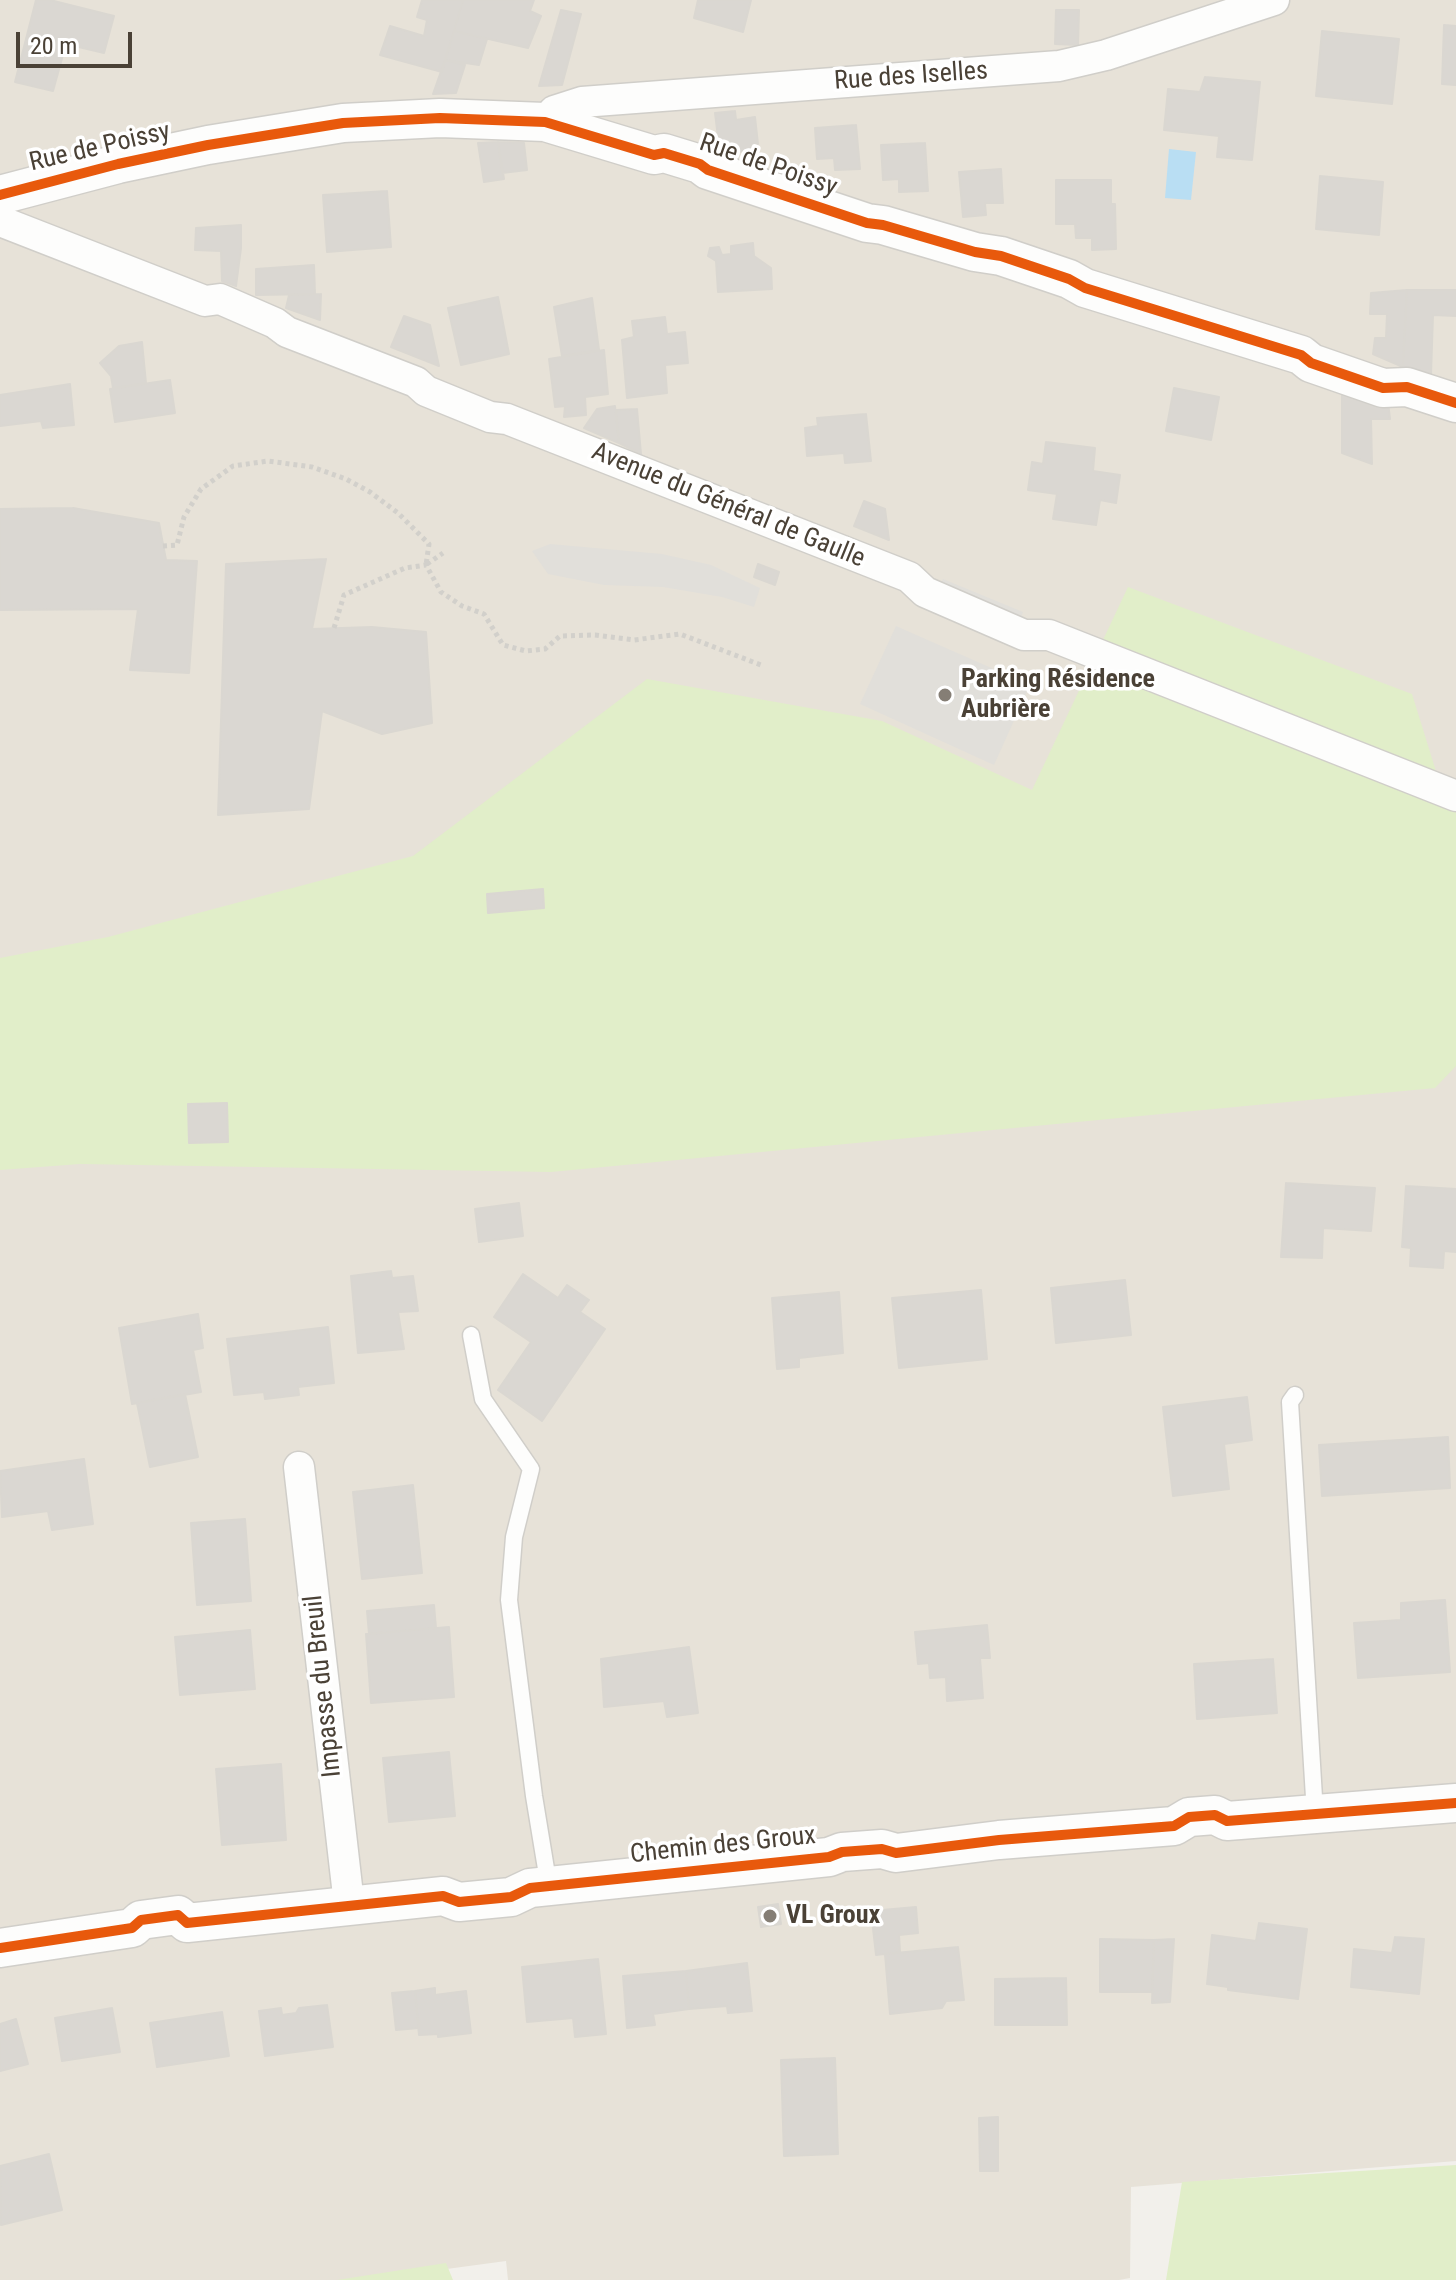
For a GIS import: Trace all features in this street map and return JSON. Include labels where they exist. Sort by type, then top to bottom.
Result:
[{"type":"street","name":"Rue des Iselles","points":[[545,122],[554,111],[582,102],[1059,66],[1106,55],[1274,0]]},
{"type":"street","name":"Rue de Poissy","points":[[0,195],[118,164],[208,145],[343,123],[440,118],[545,122],[654,155],[664,153],[700,164],[708,170],[867,223],[1001,256],[1069,279],[1085,288],[1301,355],[1311,363],[1383,388],[1407,387],[1456,403]]},
{"type":"street","name":"Avenue du Général de Gaulle","points":[[0,221],[205,301],[220,299],[275,323],[287,332],[416,382],[426,391],[490,417],[507,419],[909,577],[925,592],[1024,635],[1049,635],[1456,796]]},
{"type":"street","name":"Impasse du Breuil","points":[[299,1467],[349,1904]]},
{"type":"street","name":"Chemin des Groux","points":[[0,1948],[132,1928],[141,1920],[178,1915],[187,1923],[443,1896],[459,1902],[511,1897],[530,1888],[829,1857],[842,1852],[882,1849],[896,1853],[999,1840],[1174,1826],[1189,1817],[1215,1815],[1227,1821],[1456,1803]]},
{"type":"lane","points":[[471,1335],[483,1399],[531,1469],[514,1537],[509,1600],[549,1887]]},
{"type":"lane","points":[[1295,1395],[1290,1402],[1315,1814]]},
{"type":"path","points":[[163,546],[177,545],[184,517],[201,489],[233,466],[268,461],[312,467],[346,479],[398,513],[429,544],[426,565],[441,592],[462,606],[484,614],[503,645],[526,651],[545,649],[560,636],[595,635],[634,640],[680,634],[761,665]]},
{"type":"path","points":[[334,628],[344,595],[405,568],[426,565],[443,553]]},
{"type":"shaded area","points":[[0,0],[1456,0],[1456,2161],[1131,2187],[1130,2278],[1119,2280],[508,2280],[506,2261],[365,2280],[0,2280]]},
{"type":"shaded area","points":[[550,544],[662,554],[711,565],[760,588],[754,607],[722,597],[663,587],[604,585],[548,574],[532,551]]},
{"type":"shaded area","points":[[943,579],[1023,612],[1019,623],[939,589]]},
{"type":"shaded area","name":"Parking Résidence Aubrière","points":[[896,626],[1030,685],[994,765],[860,704]]},
{"type":"green space","points":[[1128,587],[1412,694],[1444,797],[1456,803],[1456,1066],[1435,1088],[551,1172],[80,1164],[0,1170],[0,958],[108,937],[413,856],[647,679],[882,721],[1032,790]]},
{"type":"green space","points":[[1456,2165],[1456,2280],[1166,2280],[1182,2182]]},
{"type":"green space","points":[[446,2263],[453,2280],[337,2280]]},
{"type":"water","points":[[1169,149],[1196,152],[1191,200],[1165,198]]},
{"type":"building","points":[[36,0],[50,0],[114,16],[104,53],[66,44],[53,91],[15,82]]},
{"type":"building","points":[[422,0],[463,0],[442,72],[380,55],[390,26],[424,36],[427,20],[417,17]]},
{"type":"building","points":[[463,0],[534,0],[530,11],[541,16],[528,48],[454,31]]},
{"type":"building","points":[[698,0],[751,0],[743,32],[694,18]]},
{"type":"building","points":[[561,10],[581,14],[562,85],[539,86]]},
{"type":"building","points":[[1056,10],[1079,10],[1078,45],[1055,44]]},
{"type":"building","points":[[1444,25],[1456,26],[1456,85],[1442,84]]},
{"type":"building","points":[[454,31],[487,39],[479,65],[445,60]]},
{"type":"building","points":[[1322,31],[1399,39],[1392,104],[1316,96]]},
{"type":"building","points":[[445,60],[465,65],[456,93],[433,94]]},
{"type":"building","points":[[1205,77],[1260,82],[1252,160],[1217,157],[1219,136],[1164,130],[1168,89],[1200,92]]},
{"type":"building","points":[[735,111],[736,120],[755,117],[758,144],[751,145],[752,150],[720,154],[715,113]]},
{"type":"building","points":[[856,125],[860,169],[835,170],[834,158],[817,159],[815,128]]},
{"type":"building","points":[[498,142],[504,179],[484,182],[478,143]]},
{"type":"building","points":[[498,142],[524,143],[527,170],[502,173]]},
{"type":"building","points":[[925,143],[928,191],[899,192],[899,179],[883,180],[881,145]]},
{"type":"building","points":[[1001,169],[1003,203],[985,203],[986,215],[963,217],[959,172]]},
{"type":"building","points":[[1320,176],[1383,182],[1379,235],[1316,229]]},
{"type":"building","points":[[1056,180],[1111,180],[1116,249],[1092,250],[1092,238],[1076,238],[1075,224],[1056,224]]},
{"type":"building","points":[[387,191],[391,247],[327,252],[323,195]]},
{"type":"building","points":[[241,225],[236,286],[222,281],[221,251],[195,250],[196,228]]},
{"type":"building","points":[[753,243],[754,256],[771,268],[772,289],[718,292],[716,261],[708,256],[710,248],[719,247],[722,255],[731,254],[731,246]]},
{"type":"building","points":[[314,265],[315,294],[256,295],[256,269]]},
{"type":"building","points":[[1407,290],[1403,367],[1373,354],[1375,338],[1386,338],[1387,314],[1370,314],[1371,293]]},
{"type":"building","points":[[1407,290],[1456,290],[1456,316],[1433,315],[1431,375],[1403,367]]},
{"type":"building","points":[[321,294],[320,320],[286,308],[289,295]]},
{"type":"building","points":[[498,297],[509,354],[461,365],[448,308]]},
{"type":"building","points":[[592,298],[599,350],[562,356],[554,307]]},
{"type":"building","points":[[404,316],[430,325],[439,366],[391,347]]},
{"type":"building","points":[[665,317],[667,334],[685,332],[688,363],[665,365],[667,393],[627,398],[622,340],[634,337],[632,321]]},
{"type":"building","points":[[142,342],[146,383],[113,388],[111,376],[100,363],[119,346]]},
{"type":"building","points":[[604,350],[608,394],[585,397],[586,415],[564,417],[565,406],[555,407],[549,359]]},
{"type":"building","points":[[170,380],[175,413],[115,422],[110,389]]},
{"type":"building","points":[[70,384],[74,425],[43,428],[41,421],[0,426],[0,395]]},
{"type":"building","points":[[1174,388],[1219,397],[1211,440],[1166,431]]},
{"type":"building","points":[[1342,389],[1388,402],[1390,419],[1371,419],[1372,464],[1342,453]]},
{"type":"building","points":[[615,406],[619,443],[584,428],[597,409]]},
{"type":"building","points":[[637,409],[641,454],[619,443],[616,410]]},
{"type":"building","points":[[866,414],[871,461],[845,463],[844,453],[807,456],[805,428],[818,426],[817,418]]},
{"type":"building","points":[[1046,442],[1095,448],[1093,471],[1120,475],[1116,503],[1100,500],[1096,525],[1053,519],[1057,494],[1028,490],[1032,462],[1043,464]]},
{"type":"building","points":[[864,501],[885,509],[889,540],[854,526]]},
{"type":"building","points":[[73,508],[159,523],[166,560],[197,561],[189,673],[130,670],[138,609],[0,610],[0,509]]},
{"type":"building","points":[[326,559],[312,629],[372,627],[426,632],[432,723],[382,734],[322,711],[309,809],[218,815],[226,564]]},
{"type":"building","points":[[758,564],[779,572],[775,585],[754,577]]},
{"type":"building","points":[[543,889],[544,908],[488,913],[487,894]]},
{"type":"building","points":[[227,1103],[228,1142],[189,1143],[188,1104]]},
{"type":"building","points":[[1286,1183],[1375,1188],[1371,1231],[1323,1228],[1322,1258],[1281,1257]]},
{"type":"building","points":[[1406,1186],[1456,1189],[1456,1252],[1444,1251],[1443,1268],[1410,1266],[1411,1248],[1402,1247]]},
{"type":"building","points":[[519,1203],[523,1236],[479,1242],[475,1209]]},
{"type":"building","points":[[391,1271],[392,1278],[413,1276],[418,1311],[398,1312],[404,1349],[358,1353],[351,1276]]},
{"type":"building","points":[[523,1274],[558,1298],[567,1285],[589,1300],[580,1312],[605,1329],[542,1421],[498,1390],[531,1342],[494,1317]]},
{"type":"building","points":[[1125,1280],[1131,1335],[1056,1343],[1051,1288]]},
{"type":"building","points":[[981,1290],[987,1359],[899,1368],[892,1298]]},
{"type":"building","points":[[839,1292],[843,1353],[799,1358],[799,1367],[777,1369],[772,1298]]},
{"type":"building","points":[[198,1314],[203,1348],[193,1350],[201,1392],[132,1404],[119,1328]]},
{"type":"building","points":[[328,1327],[334,1383],[298,1387],[299,1395],[265,1399],[264,1392],[234,1395],[227,1339]]},
{"type":"building","points":[[185,1394],[198,1457],[150,1467],[137,1403]]},
{"type":"building","points":[[1247,1397],[1252,1440],[1224,1444],[1229,1489],[1173,1496],[1163,1407]]},
{"type":"building","points":[[1448,1437],[1450,1488],[1322,1496],[1319,1445]]},
{"type":"building","points":[[84,1459],[93,1524],[52,1530],[48,1511],[2,1517],[0,1471]]},
{"type":"building","points":[[413,1485],[422,1573],[362,1579],[353,1492]]},
{"type":"building","points":[[245,1519],[251,1601],[197,1605],[191,1523]]},
{"type":"building","points":[[1445,1600],[1450,1672],[1358,1678],[1354,1623],[1401,1620],[1401,1603]]},
{"type":"building","points":[[434,1605],[436,1628],[369,1634],[367,1611]]},
{"type":"building","points":[[987,1625],[990,1658],[980,1658],[983,1698],[947,1701],[946,1677],[930,1678],[929,1663],[918,1664],[915,1632]]},
{"type":"building","points":[[449,1627],[454,1697],[371,1703],[366,1634]]},
{"type":"building","points":[[250,1630],[255,1689],[180,1695],[175,1637]]},
{"type":"building","points":[[689,1647],[698,1713],[667,1717],[664,1701],[604,1707],[601,1659]]},
{"type":"building","points":[[1273,1659],[1277,1713],[1197,1719],[1194,1664]]},
{"type":"building","points":[[449,1752],[455,1816],[389,1822],[383,1758]]},
{"type":"building","points":[[281,1764],[286,1840],[222,1845],[216,1769]]},
{"type":"building","name":"VL Groux","points":[[778,1904],[781,1924],[761,1927],[758,1907]]},
{"type":"building","points":[[916,1907],[918,1933],[899,1935],[900,1952],[876,1955],[871,1911]]},
{"type":"building","points":[[1259,1923],[1307,1929],[1298,1999],[1228,1990],[1228,1987],[1207,1984],[1212,1935],[1256,1941]]},
{"type":"building","points":[[1395,1937],[1424,1939],[1419,1994],[1351,1987],[1354,1949],[1392,1953]]},
{"type":"building","points":[[1100,1939],[1154,1940],[1152,1992],[1100,1992]]},
{"type":"building","points":[[1174,1939],[1170,2002],[1152,2003],[1154,1940]]},
{"type":"building","points":[[958,1947],[964,2000],[946,2001],[942,2008],[890,2014],[885,1954]]},
{"type":"building","points":[[598,1959],[606,2034],[575,2037],[573,2018],[527,2022],[522,1967]]},
{"type":"building","points":[[747,1963],[752,2011],[728,2013],[727,2006],[689,2009],[686,1971]]},
{"type":"building","points":[[686,1971],[689,2009],[653,2014],[655,2025],[627,2028],[623,1976]]},
{"type":"building","points":[[1066,1978],[1067,2025],[995,2025],[995,1979]]},
{"type":"building","points":[[435,1988],[435,1995],[466,1991],[471,2033],[438,2037],[438,2034],[419,2035],[415,1991]]},
{"type":"building","points":[[415,1991],[419,2028],[396,2030],[392,1993]]},
{"type":"building","points":[[327,2005],[333,2047],[265,2056],[259,2011],[281,2008],[282,2015],[296,2013],[299,2008]]},
{"type":"building","points":[[112,2008],[120,2052],[62,2061],[55,2018]]},
{"type":"building","points":[[222,2012],[229,2056],[157,2067],[150,2023]]},
{"type":"building","points":[[16,2019],[28,2064],[0,2071],[0,2024]]},
{"type":"building","points":[[835,2058],[838,2154],[784,2156],[781,2060]]},
{"type":"building","points":[[998,2117],[998,2171],[980,2171],[979,2118]]},
{"type":"building","points":[[49,2154],[62,2210],[1,2225],[0,2166]]},
{"type":"cycle path","points":[[0,195],[118,164],[208,145],[343,123],[440,118],[545,122],[654,155],[664,153],[700,164],[708,170],[867,223],[1001,256],[1069,279],[1085,288],[1301,355],[1311,363],[1383,388],[1407,387],[1456,403]]},
{"type":"cycle path","points":[[0,1948],[132,1928],[141,1920],[178,1915],[187,1923],[443,1896],[459,1902],[511,1897],[530,1888],[829,1857],[842,1852],[882,1849],[896,1853],[999,1840],[1174,1826],[1189,1817],[1215,1815],[1227,1821],[1456,1803]]},
{"type":"place","name":"Parking Résidence Aubrière","points":[[945,695]]},
{"type":"place","name":"VL Groux","points":[[770,1916]]}]
